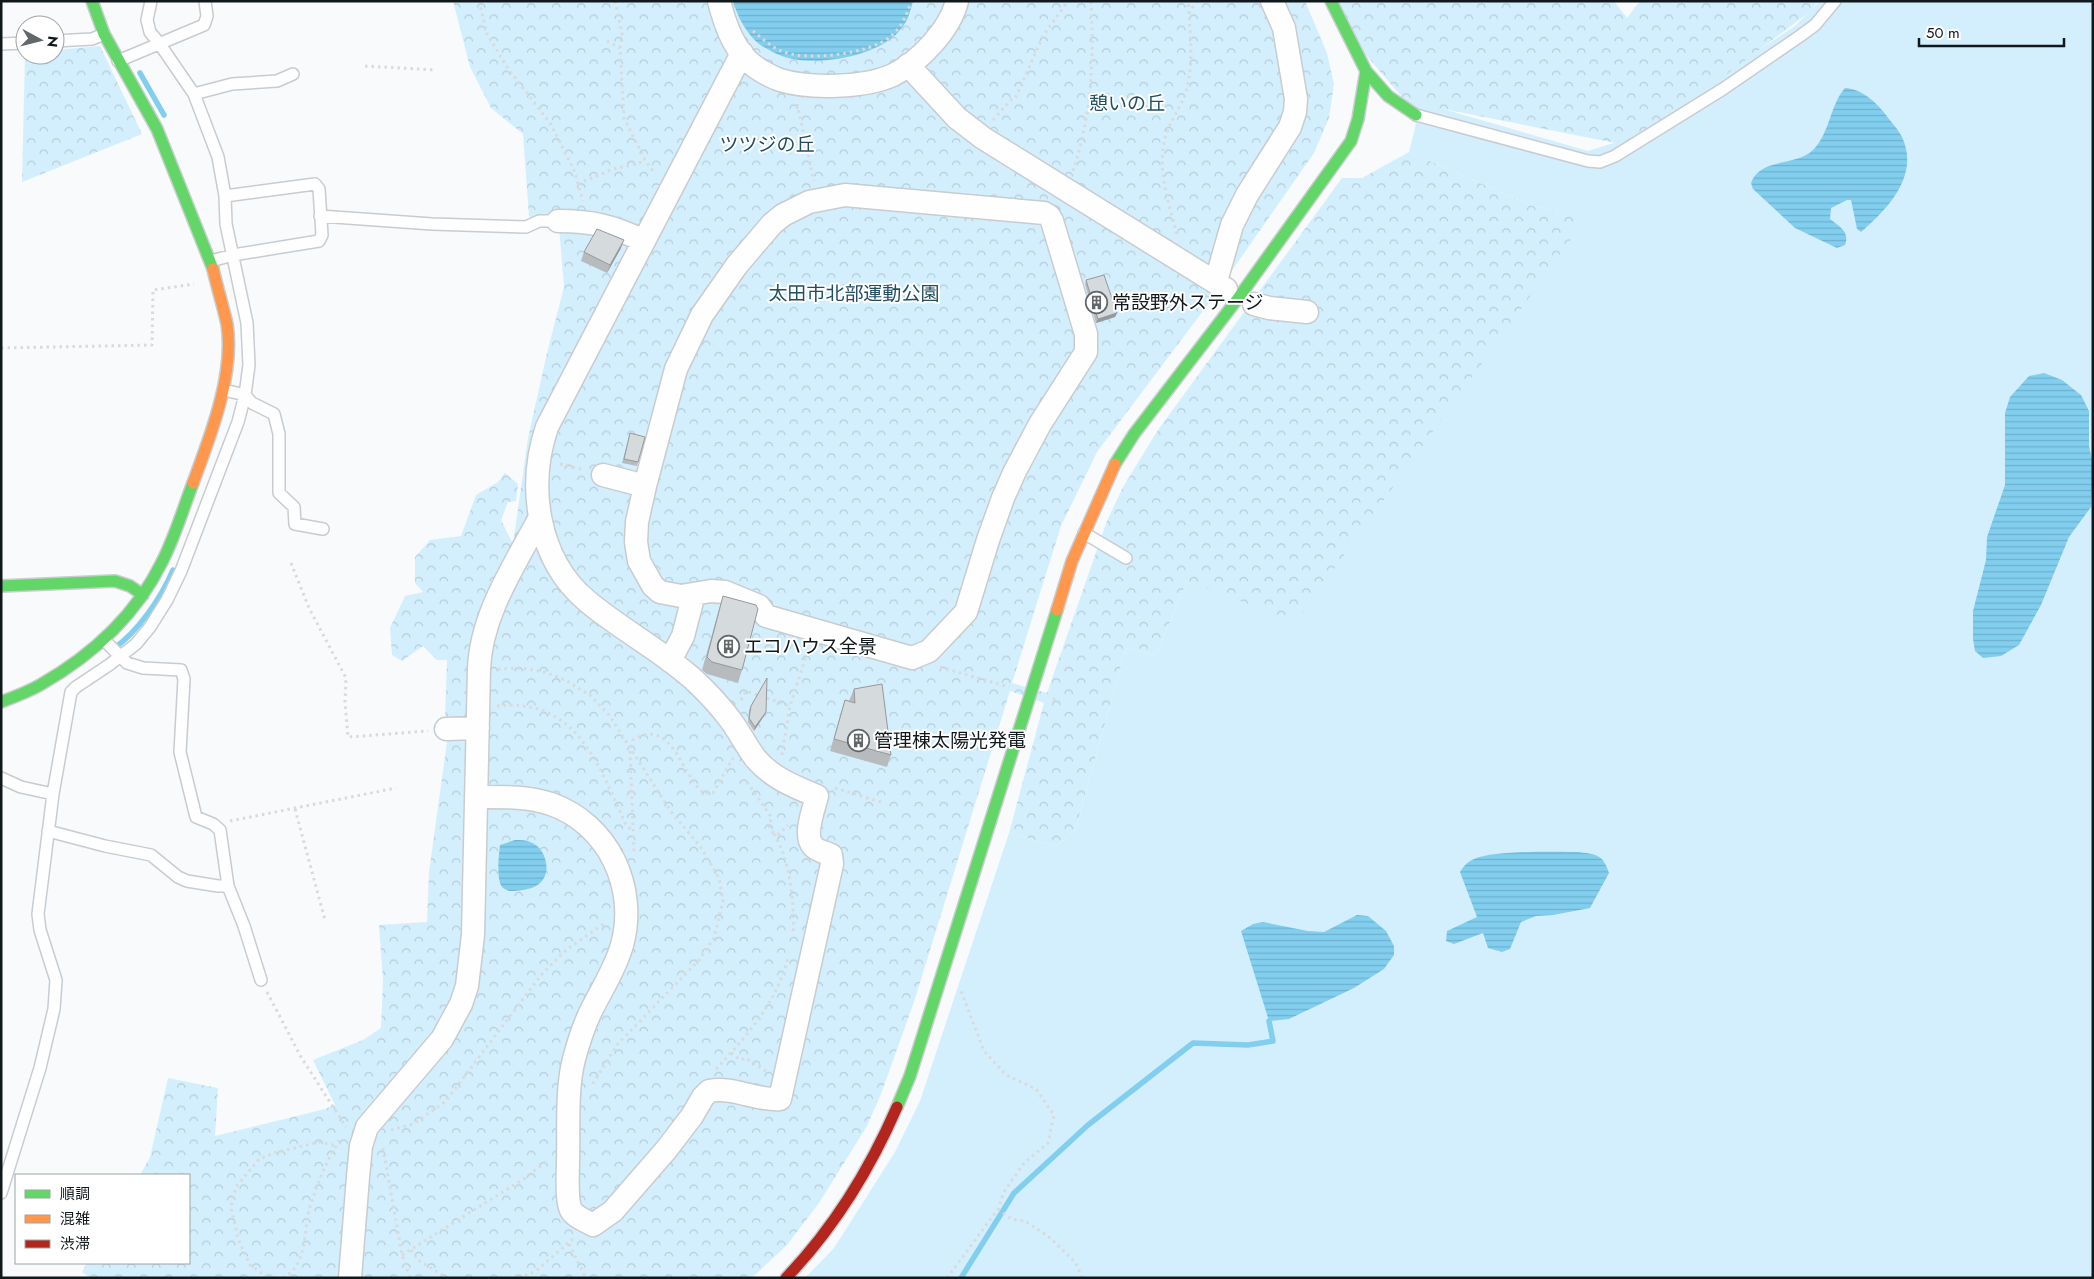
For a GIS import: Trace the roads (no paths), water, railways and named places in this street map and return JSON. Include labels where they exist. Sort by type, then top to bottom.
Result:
[{"type":"street","points":[[1,702],[39,686],[60,674],[104,640],[144,595],[162,561],[214,427],[224,390],[227,370],[227,326],[211,261],[157,129],[104,34],[92,1]]},
{"type":"street","points":[[719,1],[729,30],[747,60],[765,73],[794,84],[855,84],[893,74],[928,48],[951,18],[957,1]]},
{"type":"street","points":[[908,64],[957,118],[980,135],[1221,285],[1232,225],[1247,195],[1290,127],[1295,112],[1296,99],[1284,28],[1272,1]]},
{"type":"street","points":[[1331,1],[1366,71],[1383,94],[1416,115]]},
{"type":"street","points":[[476,797],[531,799],[568,812],[594,832],[610,851],[618,867],[626,895],[627,919],[620,953],[590,1013],[580,1038],[573,1063],[570,1090],[569,1199],[571,1210],[577,1216],[593,1225],[613,1211],[666,1150],[692,1116],[702,1097],[709,1092],[729,1091],[772,1100],[780,1099],[816,942],[832,859],[831,855],[813,846],[809,840],[809,831],[817,796],[774,775],[757,760],[727,716],[707,693],[670,661],[586,600],[563,573],[547,542],[536,492],[540,447],[547,427],[742,53]]},
{"type":"street","points":[[786,1278],[807,1256],[854,1189],[880,1145],[910,1076],[1072,561],[1110,470],[1134,434],[1239,297],[1350,141],[1358,119],[1366,71]]},
{"type":"street","points":[[845,195],[1044,213],[1049,216],[1086,334],[1086,352],[1040,424],[1015,471],[988,540],[966,612],[929,651],[912,658],[766,616],[759,606],[725,592],[711,591],[694,594],[681,596],[660,592],[653,586],[639,561],[636,542],[637,522],[676,370],[702,315],[772,224],[792,210],[818,200],[845,195]]},
{"type":"street","points":[[558,221],[588,221],[612,227],[644,241]]},
{"type":"street","points":[[1254,304],[1269,308],[1307,312]]},
{"type":"street","points":[[603,475],[645,486]]},
{"type":"street","points":[[350,1278],[364,1128],[442,1039],[457,1012],[467,986],[474,935],[481,645],[486,625],[540,517]]},
{"type":"street","points":[[1,586],[116,582],[130,586],[144,595]]},
{"type":"street","points":[[670,661],[683,636],[694,594]]},
{"type":"street","points":[[446,730],[478,718]]},
{"type":"lane","points":[[1,1194],[40,1068],[54,1009],[56,980],[40,930],[38,914],[53,794],[71,692],[136,644],[150,627],[167,600],[181,571],[238,422],[245,395],[249,343],[234,254],[226,224],[218,157],[194,94],[150,32],[147,20],[151,1]]},
{"type":"lane","points":[[118,61],[204,26],[206,16],[205,1]]},
{"type":"lane","points":[[1416,115],[1566,156],[1600,162],[1615,156],[1723,89],[1792,42],[1815,25],[1834,1]]},
{"type":"lane","points":[[65,40],[92,39],[104,34]]},
{"type":"lane","points":[[1,44],[15,43]]},
{"type":"lane","points":[[194,94],[232,84],[277,81],[293,74]]},
{"type":"lane","points":[[211,261],[234,254],[319,241],[322,235],[319,189],[316,184],[224,196]]},
{"type":"lane","points":[[320,216],[432,224],[526,227],[539,221],[558,221]]},
{"type":"lane","points":[[224,390],[245,395],[252,403],[274,414],[278,422],[279,434],[279,493],[294,507],[295,524],[323,529]]},
{"type":"lane","points":[[1083,532],[1126,558]]},
{"type":"lane","points":[[104,640],[127,663],[143,668],[181,670],[184,679],[180,752],[196,817],[213,824],[220,830],[228,886],[244,926],[261,980]]},
{"type":"lane","points":[[1,778],[21,787],[53,794]]},
{"type":"lane","points":[[48,831],[151,856],[178,877],[188,881],[228,886]]},
{"type":"water","points":[[733,1],[913,1],[909,16],[901,29],[891,39],[878,47],[845,58],[811,61],[779,55],[762,46],[744,26]]},
{"type":"water","points":[[1845,88],[1863,94],[1878,105],[1902,137],[1907,151],[1907,165],[1904,178],[1891,202],[1861,232],[1857,229],[1851,200],[1831,208],[1830,219],[1843,230],[1846,237],[1845,245],[1837,248],[1795,228],[1753,189],[1751,183],[1762,169],[1797,159],[1813,150],[1823,136],[1836,102]]},
{"type":"water","points":[[2044,373],[2062,380],[2081,395],[2089,411],[2089,446],[2093,464],[2091,507],[2069,537],[2041,605],[2019,645],[2001,656],[1983,658],[1975,651],[1973,611],[1986,560],[1987,537],[2005,485],[2005,413],[2010,397],[2029,376]]},
{"type":"water","points":[[515,840],[527,841],[536,845],[544,855],[547,867],[546,874],[536,886],[525,890],[509,891],[502,887],[499,878],[500,845]]},
{"type":"water","points":[[1577,852],[1598,856],[1604,862],[1609,873],[1590,908],[1553,915],[1536,916],[1521,922],[1510,949],[1502,952],[1488,948],[1483,933],[1454,944],[1446,941],[1447,931],[1477,917],[1460,872],[1469,862],[1483,856],[1495,854]]},
{"type":"water","points":[[1357,915],[1368,916],[1386,931],[1394,946],[1394,955],[1384,969],[1354,988],[1289,1019],[1269,1021],[1241,931],[1253,924],[1263,922],[1308,931],[1324,932]]},
{"type":"waterway","points":[[140,73],[164,115]]},
{"type":"waterway","points":[[113,649],[148,614],[173,570]]},
{"type":"waterway","points":[[961,1278],[1014,1193],[1088,1125],[1193,1043],[1248,1045],[1273,1041],[1269,1021]]},
{"type":"place","name":"常設野外ステージ","points":[[1096,302]]},
{"type":"place","name":"エコハウス全景","points":[[728,646]]},
{"type":"place","name":"管理棟太陽光発電","points":[[858,740]]},
{"type":"park label","name":"憩いの丘","points":[[1127,103]]},
{"type":"park label","name":"ツツジの丘","points":[[767,144]]},
{"type":"park label","name":"太田市北部運動公園","points":[[854,293]]}]
